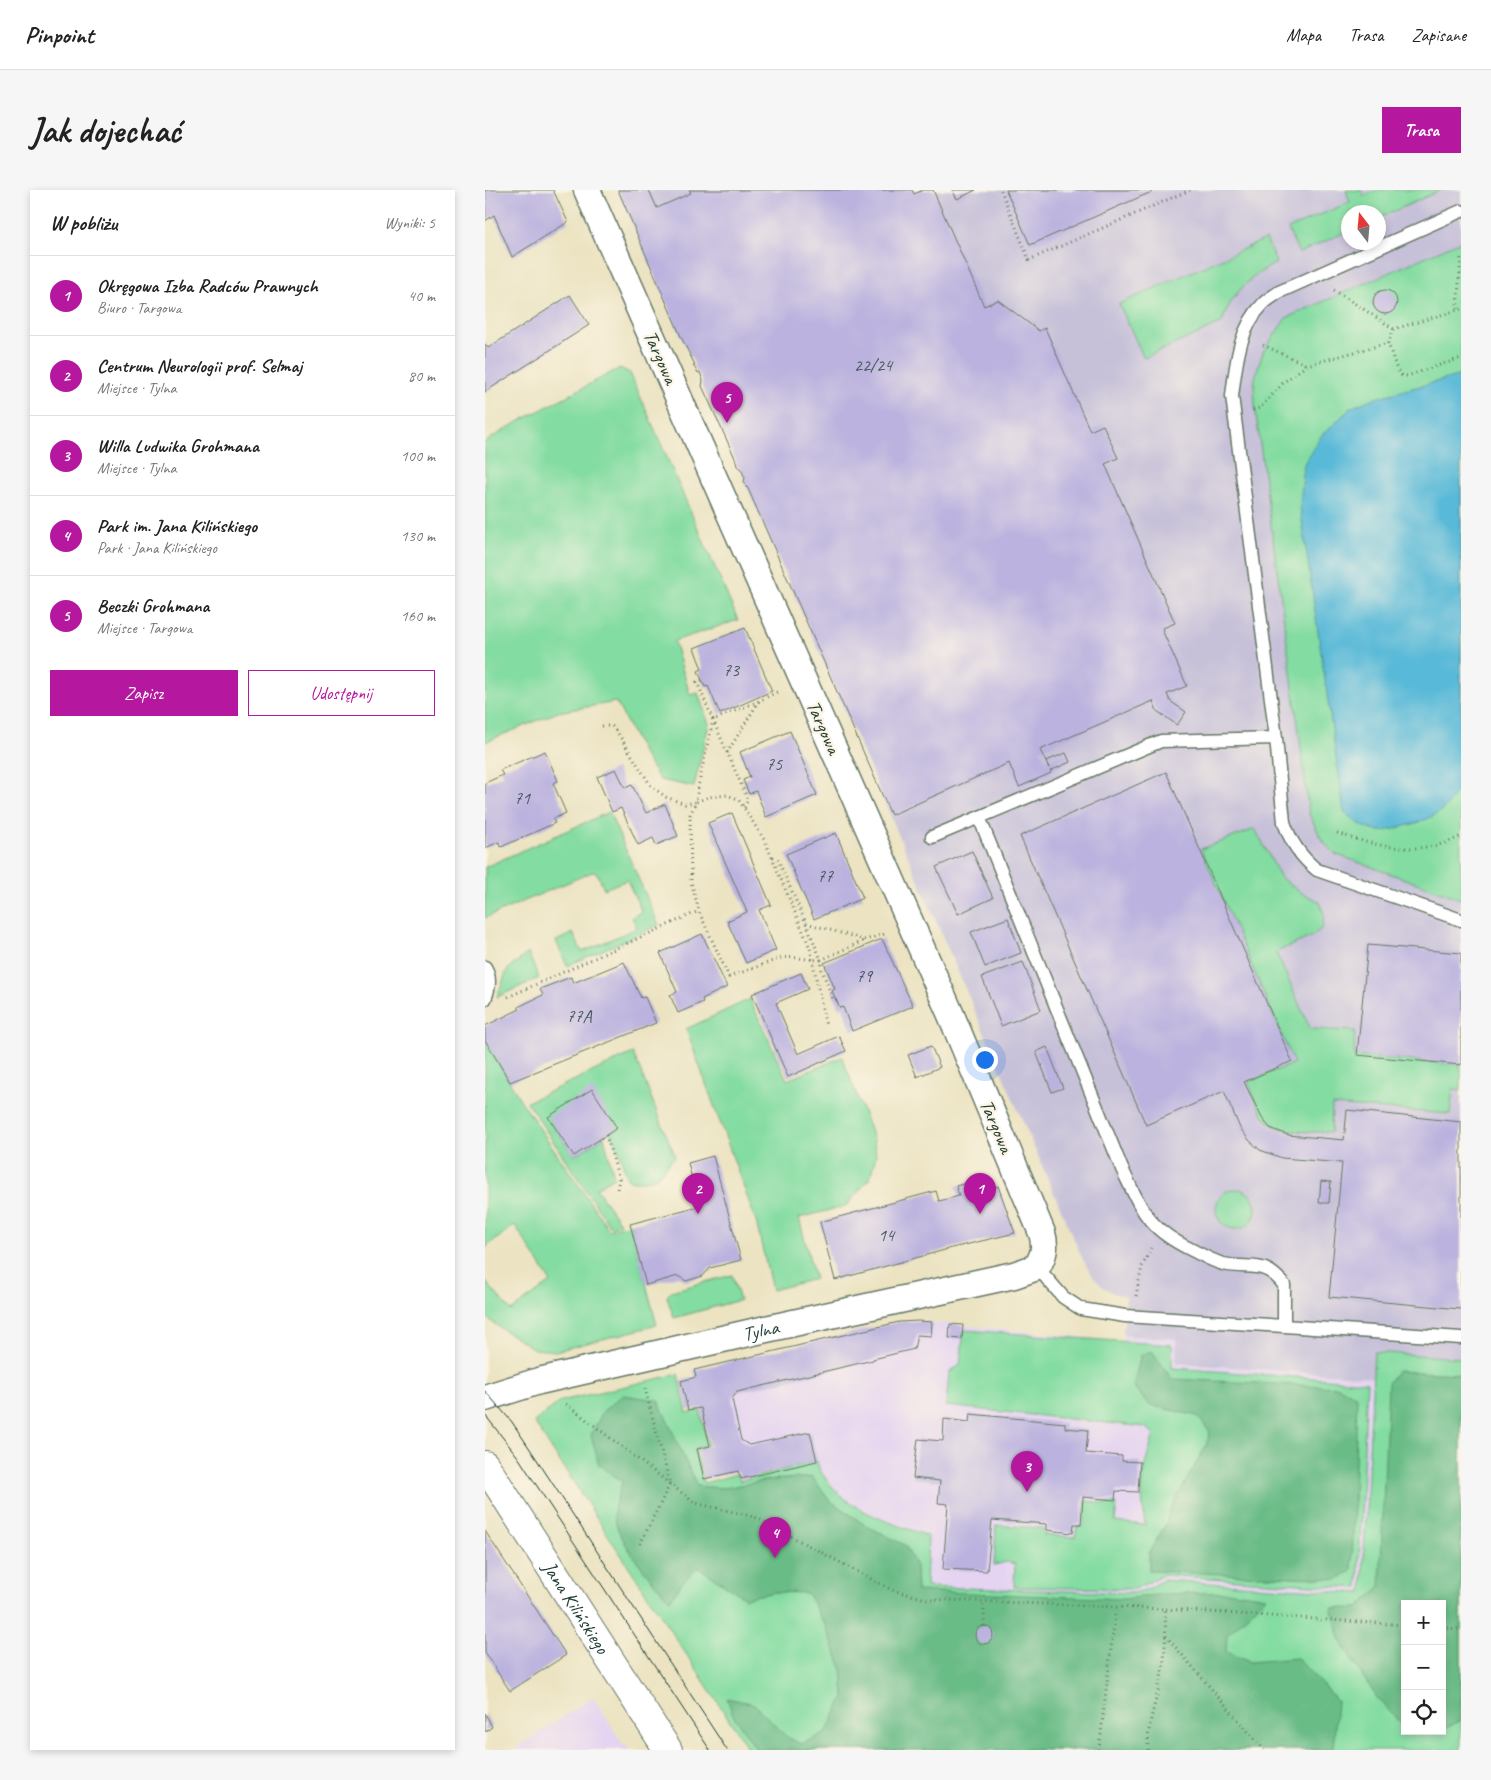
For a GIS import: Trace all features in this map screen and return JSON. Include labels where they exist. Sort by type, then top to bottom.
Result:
[{"type":"street","name":"Targowa","points":[[587,190],[962,1042],[1042,1233],[1045,1243],[1044,1253],[1037,1267]]},
{"type":"street","name":"Tylna","points":[[485,1398],[539,1381],[776,1327],[1014,1276],[1037,1267]]},
{"type":"street","name":"Jana Kilińskiego","points":[[485,1465],[668,1750]]},
{"type":"lane","points":[[1461,211],[1279,292],[1263,304],[1243,338],[1237,356],[1232,396],[1276,738],[1284,822],[1288,834],[1307,861],[1317,870],[1461,920]]},
{"type":"lane","points":[[932,838],[1161,741],[1276,738]]},
{"type":"lane","points":[[979,817],[1122,1169],[1143,1211],[1151,1224],[1164,1235],[1185,1247],[1221,1263],[1265,1268],[1271,1271],[1285,1286],[1285,1326]]},
{"type":"lane","points":[[485,966],[489,984],[485,999]]},
{"type":"lane","points":[[1037,1267],[1063,1298],[1081,1309],[1131,1316],[1461,1338]]},
{"type":"path","points":[[1001,190],[1029,260],[1190,190]]},
{"type":"path","points":[[1461,257],[1459,309],[1394,329],[1388,343],[1397,370],[1401,375],[1407,376],[1461,358]]},
{"type":"path","points":[[1333,289],[1394,329]]},
{"type":"path","points":[[1250,410],[1260,408],[1285,381],[1307,365],[1388,343]]},
{"type":"path","points":[[1260,344],[1307,365]]},
{"type":"path","points":[[702,680],[697,682],[726,753],[748,800],[745,808]]},
{"type":"path","points":[[713,720],[781,690]]},
{"type":"path","points":[[726,753],[759,701]]},
{"type":"path","points":[[713,720],[696,802],[690,815],[691,882],[699,911],[729,977],[781,958],[821,960],[865,940],[890,932]]},
{"type":"path","points":[[602,726],[612,726],[651,786],[667,797],[685,804],[708,797],[727,795],[738,799],[745,808],[772,856],[810,948],[826,1027]]},
{"type":"path","points":[[1337,833],[1351,838],[1406,849],[1439,845],[1461,836]]},
{"type":"path","points":[[772,856],[778,860],[806,923],[821,960],[822,970],[833,1000],[835,999]]},
{"type":"path","points":[[503,999],[699,911]]},
{"type":"path","points":[[806,923],[865,940]]},
{"type":"path","points":[[607,1135],[619,1179],[617,1190]]},
{"type":"path","points":[[1131,1316],[1142,1267],[1152,1246],[1164,1235]]},
{"type":"path","points":[[637,1358],[670,1484],[640,1544]]},
{"type":"path","points":[[559,1398],[695,1503],[755,1517],[892,1590],[926,1599],[1165,1609],[1401,1625]]},
{"type":"path","points":[[984,1602],[984,1626]]},
{"type":"path","points":[[1099,1750],[1116,1607]]},
{"type":"path","points":[[1148,1750],[1149,1726],[1161,1681],[1166,1636],[1165,1609]]},
{"type":"path","points":[[1446,1628],[1461,1628]]},
{"type":"path","points":[[1166,1636],[1264,1750]]},
{"type":"shaded area","points":[[619,190],[1461,190],[1461,1358],[1375,1352],[1373,1377],[1176,1363],[1176,1339],[1123,1335],[1126,1296],[1113,1293],[1102,1286],[1092,1275],[1083,1260]]},
{"type":"shaded area","points":[[918,1321],[1121,1341],[1123,1335],[1177,1338],[1176,1363],[1373,1377],[1362,1593],[1164,1580],[1148,1589],[1134,1593],[925,1587],[928,1536],[867,1514],[840,1495],[819,1470],[817,1461],[741,1479],[738,1471],[704,1479],[710,1446],[701,1408],[688,1410],[681,1381],[695,1377],[694,1370],[899,1322]]},
{"type":"shaded area","points":[[593,1697],[623,1745],[625,1744],[629,1750],[514,1750]]},
{"type":"green space","points":[[1346,190],[1361,190],[1364,196],[1376,190],[1441,190],[1386,215],[1386,205],[1343,205],[1350,202]]},
{"type":"green space","points":[[1341,206],[1341,234],[1299,253],[1288,229]]},
{"type":"green space","points":[[1266,239],[1276,263],[1258,274],[1243,287],[1230,304],[1222,323],[1144,358],[1119,304]]},
{"type":"green space","points":[[1461,241],[1461,899],[1335,854],[1322,840],[1309,814],[1255,407],[1254,382],[1263,352],[1286,318]]},
{"type":"green space","points":[[620,368],[630,373],[738,620],[674,641],[690,695],[698,693],[709,724],[694,787],[660,780],[642,752],[616,702],[558,712],[485,742],[485,442],[514,424]]},
{"type":"green space","points":[[609,812],[659,925],[567,966],[556,941],[573,933],[582,952],[637,928],[632,917],[642,912],[627,880],[604,889],[597,873],[592,872],[485,918],[485,867]]},
{"type":"green space","points":[[1255,829],[1281,878],[1300,892],[1320,902],[1324,916],[1322,928],[1311,937],[1276,952],[1310,1029],[1355,1031],[1354,1056],[1461,1065],[1461,1090],[1453,1089],[1450,1114],[1332,1105],[1331,1132],[1289,1130],[1273,1125],[1264,1116],[1248,1082],[1294,1063],[1201,849]]},
{"type":"green space","points":[[528,953],[539,978],[497,997],[507,970]]},
{"type":"green space","points":[[750,999],[787,1080],[842,1057],[874,1140],[876,1155],[870,1178],[846,1206],[799,1218],[815,1279],[772,1290],[756,1221],[686,1029]]},
{"type":"green space","points":[[485,1040],[521,1101],[609,1230],[630,1224],[657,1325],[556,1351],[534,1349],[493,1323],[485,1315],[485,1281],[511,1311],[551,1282],[515,1225],[485,1248]]},
{"type":"green space","points":[[633,1053],[675,1156],[656,1177],[645,1181],[628,1180],[618,1149],[610,1133],[617,1128],[549,1118],[574,1156],[604,1137],[614,1177],[596,1188],[620,1223],[611,1228],[527,1102]]},
{"type":"green space","points":[[1240,1189],[1247,1192],[1253,1198],[1256,1209],[1255,1217],[1247,1226],[1240,1229],[1232,1229],[1225,1226],[1217,1217],[1216,1205],[1219,1198],[1228,1190]]},
{"type":"green space","points":[[732,1275],[740,1300],[674,1318],[667,1297],[671,1291]]},
{"type":"green space","points":[[964,1330],[1172,1345],[1172,1368],[1367,1382],[1358,1588],[1163,1575],[1135,1589],[1014,1587],[1015,1564],[1007,1562],[994,1565],[996,1525],[1043,1528],[1044,1535],[1075,1537],[1077,1526],[1083,1527],[1086,1501],[1117,1504],[1115,1522],[1145,1525],[1141,1488],[1143,1472],[1154,1434],[1145,1427],[946,1406],[949,1373],[960,1365]]},
{"type":"green space","points":[[1152,1351],[1172,1379],[1339,1387],[1357,1397],[1352,1571],[1338,1579],[1149,1571],[1149,1553],[1167,1522],[1170,1509],[1206,1446],[1210,1432],[1197,1416],[1149,1405],[1133,1386],[1141,1355]]},
{"type":"green space","points":[[1374,1352],[1461,1358],[1461,1750],[749,1750],[534,1422],[561,1401],[678,1374],[687,1413],[700,1410],[708,1445],[695,1449],[704,1483],[737,1474],[740,1481],[817,1461],[820,1471],[830,1484],[851,1503],[888,1522],[928,1536],[926,1587],[1134,1593],[1148,1589],[1163,1580],[1362,1593]]},
{"type":"green space","points":[[1397,1371],[1461,1374],[1461,1720],[1448,1727],[1446,1727],[1446,1600],[1401,1600],[1401,1724],[1377,1698],[1342,1644],[1331,1608],[1358,1608],[1380,1587],[1388,1383]]},
{"type":"green space","points":[[623,1395],[658,1400],[697,1486],[724,1488],[768,1480],[812,1477],[829,1500],[865,1525],[905,1545],[916,1566],[917,1591],[1124,1599],[1163,1594],[1234,1592],[1266,1597],[1227,1635],[1226,1652],[1250,1662],[1297,1658],[1337,1701],[1332,1750],[757,1750],[733,1715],[727,1698],[754,1704],[787,1737],[801,1744],[826,1733],[844,1697],[842,1668],[825,1625],[807,1593],[775,1592],[745,1598],[698,1567],[681,1584],[670,1600],[645,1572],[622,1537],[614,1516],[622,1481],[599,1465],[591,1435],[603,1411]]},
{"type":"water","points":[[1461,375],[1461,773],[1454,795],[1449,803],[1434,816],[1393,829],[1376,831],[1361,825],[1344,812],[1300,507],[1304,464],[1320,437],[1352,407],[1372,399]]},
{"type":"building","points":[[485,190],[553,190],[568,222],[512,257],[494,215],[485,221]]},
{"type":"building","points":[[618,190],[649,190],[657,208],[691,193],[689,190],[912,190],[914,194],[923,190],[933,190],[984,306],[998,300],[1039,331],[1045,328],[1090,431],[1103,425],[1118,458],[1105,464],[1175,623],[1163,628],[1163,632],[1187,686],[1167,694],[1170,701],[1186,712],[1177,725],[1157,711],[1153,701],[1040,750],[1049,768],[1046,761],[1066,753],[1070,762],[1050,771],[1051,773],[1019,787],[1009,763],[891,815],[746,487],[745,478],[741,469],[737,466],[702,386],[703,381],[700,372],[698,373],[693,365],[695,365]]},
{"type":"building","points":[[952,190],[976,190],[957,199]]},
{"type":"building","points":[[1006,190],[1156,190],[1030,245]]},
{"type":"building","points":[[1385,290],[1394,293],[1397,302],[1394,311],[1385,314],[1376,311],[1373,302],[1376,293]]},
{"type":"building","points":[[570,295],[589,325],[485,392],[485,344],[488,348]]},
{"type":"building","points":[[745,628],[772,691],[720,714],[708,686],[705,687],[698,671],[702,669],[694,648]]},
{"type":"building","points":[[790,731],[817,795],[766,817],[756,791],[749,794],[743,780],[750,777],[740,752]]},
{"type":"building","points":[[545,751],[558,781],[553,783],[566,813],[553,819],[555,823],[501,847],[499,842],[485,848],[485,783],[503,775],[500,770]]},
{"type":"building","points":[[616,769],[625,788],[632,785],[646,813],[665,804],[678,836],[656,845],[653,838],[638,845],[621,808],[612,812],[597,777]]},
{"type":"building","points":[[1166,772],[1292,1061],[1244,1082],[1262,1118],[1270,1128],[1288,1135],[1344,1140],[1347,1110],[1461,1122],[1461,1309],[1329,1297],[1342,1163],[1282,1158],[1260,1150],[1240,1128],[1224,1091],[1146,1125],[1020,836]]},
{"type":"building","points":[[732,813],[771,905],[759,910],[776,950],[746,963],[727,921],[747,912],[708,823]]},
{"type":"building","points":[[836,833],[863,898],[814,919],[786,854]]},
{"type":"building","points":[[972,851],[993,898],[958,914],[936,867]]},
{"type":"building","points":[[1008,918],[1021,953],[985,967],[971,932]]},
{"type":"building","points":[[702,934],[727,987],[702,999],[703,1002],[678,1013],[670,995],[677,992],[660,953]]},
{"type":"building","points":[[882,939],[913,1006],[852,1031],[843,1007],[840,1008],[832,991],[835,989],[824,963]]},
{"type":"building","points":[[1368,945],[1461,953],[1461,1065],[1357,1055]]},
{"type":"building","points":[[624,962],[641,998],[645,997],[656,1023],[510,1082],[485,1040],[485,1026],[520,1009],[518,1007],[543,995],[540,989],[571,977],[573,983]]},
{"type":"building","points":[[1023,962],[1041,1010],[1001,1026],[982,977]]},
{"type":"building","points":[[801,973],[808,989],[776,1003],[798,1054],[839,1036],[846,1051],[788,1077],[752,994]]},
{"type":"building","points":[[931,1046],[940,1067],[917,1077],[908,1055]]},
{"type":"building","points":[[1047,1047],[1063,1088],[1052,1092],[1036,1052]]},
{"type":"building","points":[[592,1089],[617,1128],[574,1156],[548,1117]]},
{"type":"building","points":[[713,1156],[741,1260],[710,1268],[703,1276],[686,1281],[678,1276],[646,1285],[630,1224],[699,1206],[688,1163]]},
{"type":"building","points":[[973,1181],[977,1192],[998,1186],[1015,1233],[835,1280],[820,1222],[936,1191],[939,1201],[959,1196],[956,1186]]},
{"type":"building","points":[[1321,1181],[1331,1182],[1329,1203],[1319,1203]]},
{"type":"building","points":[[899,1322],[932,1322],[931,1336],[917,1335],[914,1349],[737,1392],[732,1399],[741,1440],[749,1445],[810,1432],[817,1461],[741,1479],[738,1471],[704,1479],[697,1449],[710,1446],[701,1408],[688,1410],[681,1381],[696,1377],[694,1370]]},
{"type":"building","points":[[950,1324],[963,1325],[962,1339],[949,1338]]},
{"type":"building","points":[[970,1414],[1065,1423],[1065,1428],[1088,1430],[1086,1453],[1122,1456],[1122,1461],[1140,1462],[1138,1492],[1116,1491],[1115,1500],[1083,1497],[1081,1524],[1074,1524],[1073,1533],[1047,1530],[1047,1524],[992,1520],[987,1571],[943,1569],[948,1504],[938,1503],[940,1481],[913,1478],[918,1439],[943,1441],[944,1419],[969,1422]]},
{"type":"building","points":[[485,1531],[566,1655],[510,1691],[485,1653]]},
{"type":"building","points":[[984,1626],[990,1629],[993,1635],[990,1641],[984,1644],[978,1641],[975,1635],[978,1629]]},
{"type":"building","points":[[485,1713],[492,1727],[485,1732]]},
{"type":"tram line","points":[[485,1391],[512,1422],[727,1750]]},
{"type":"tram line","points":[[485,1415],[518,1457],[710,1750]]},
{"type":"place","name":"Beczki Grohmana","points":[[727,423]]},
{"type":"place","name":"Centrum Neurologii prof. Selmaj","points":[[698,1214]]},
{"type":"place","name":"Okręgowa Izba Radców Prawnych","points":[[980,1214]]},
{"type":"place","name":"Willa Ludwika Grohmana","points":[[1027,1492]]},
{"type":"place","name":"Park im. Jana Kilińskiego","points":[[775,1558]]}]
